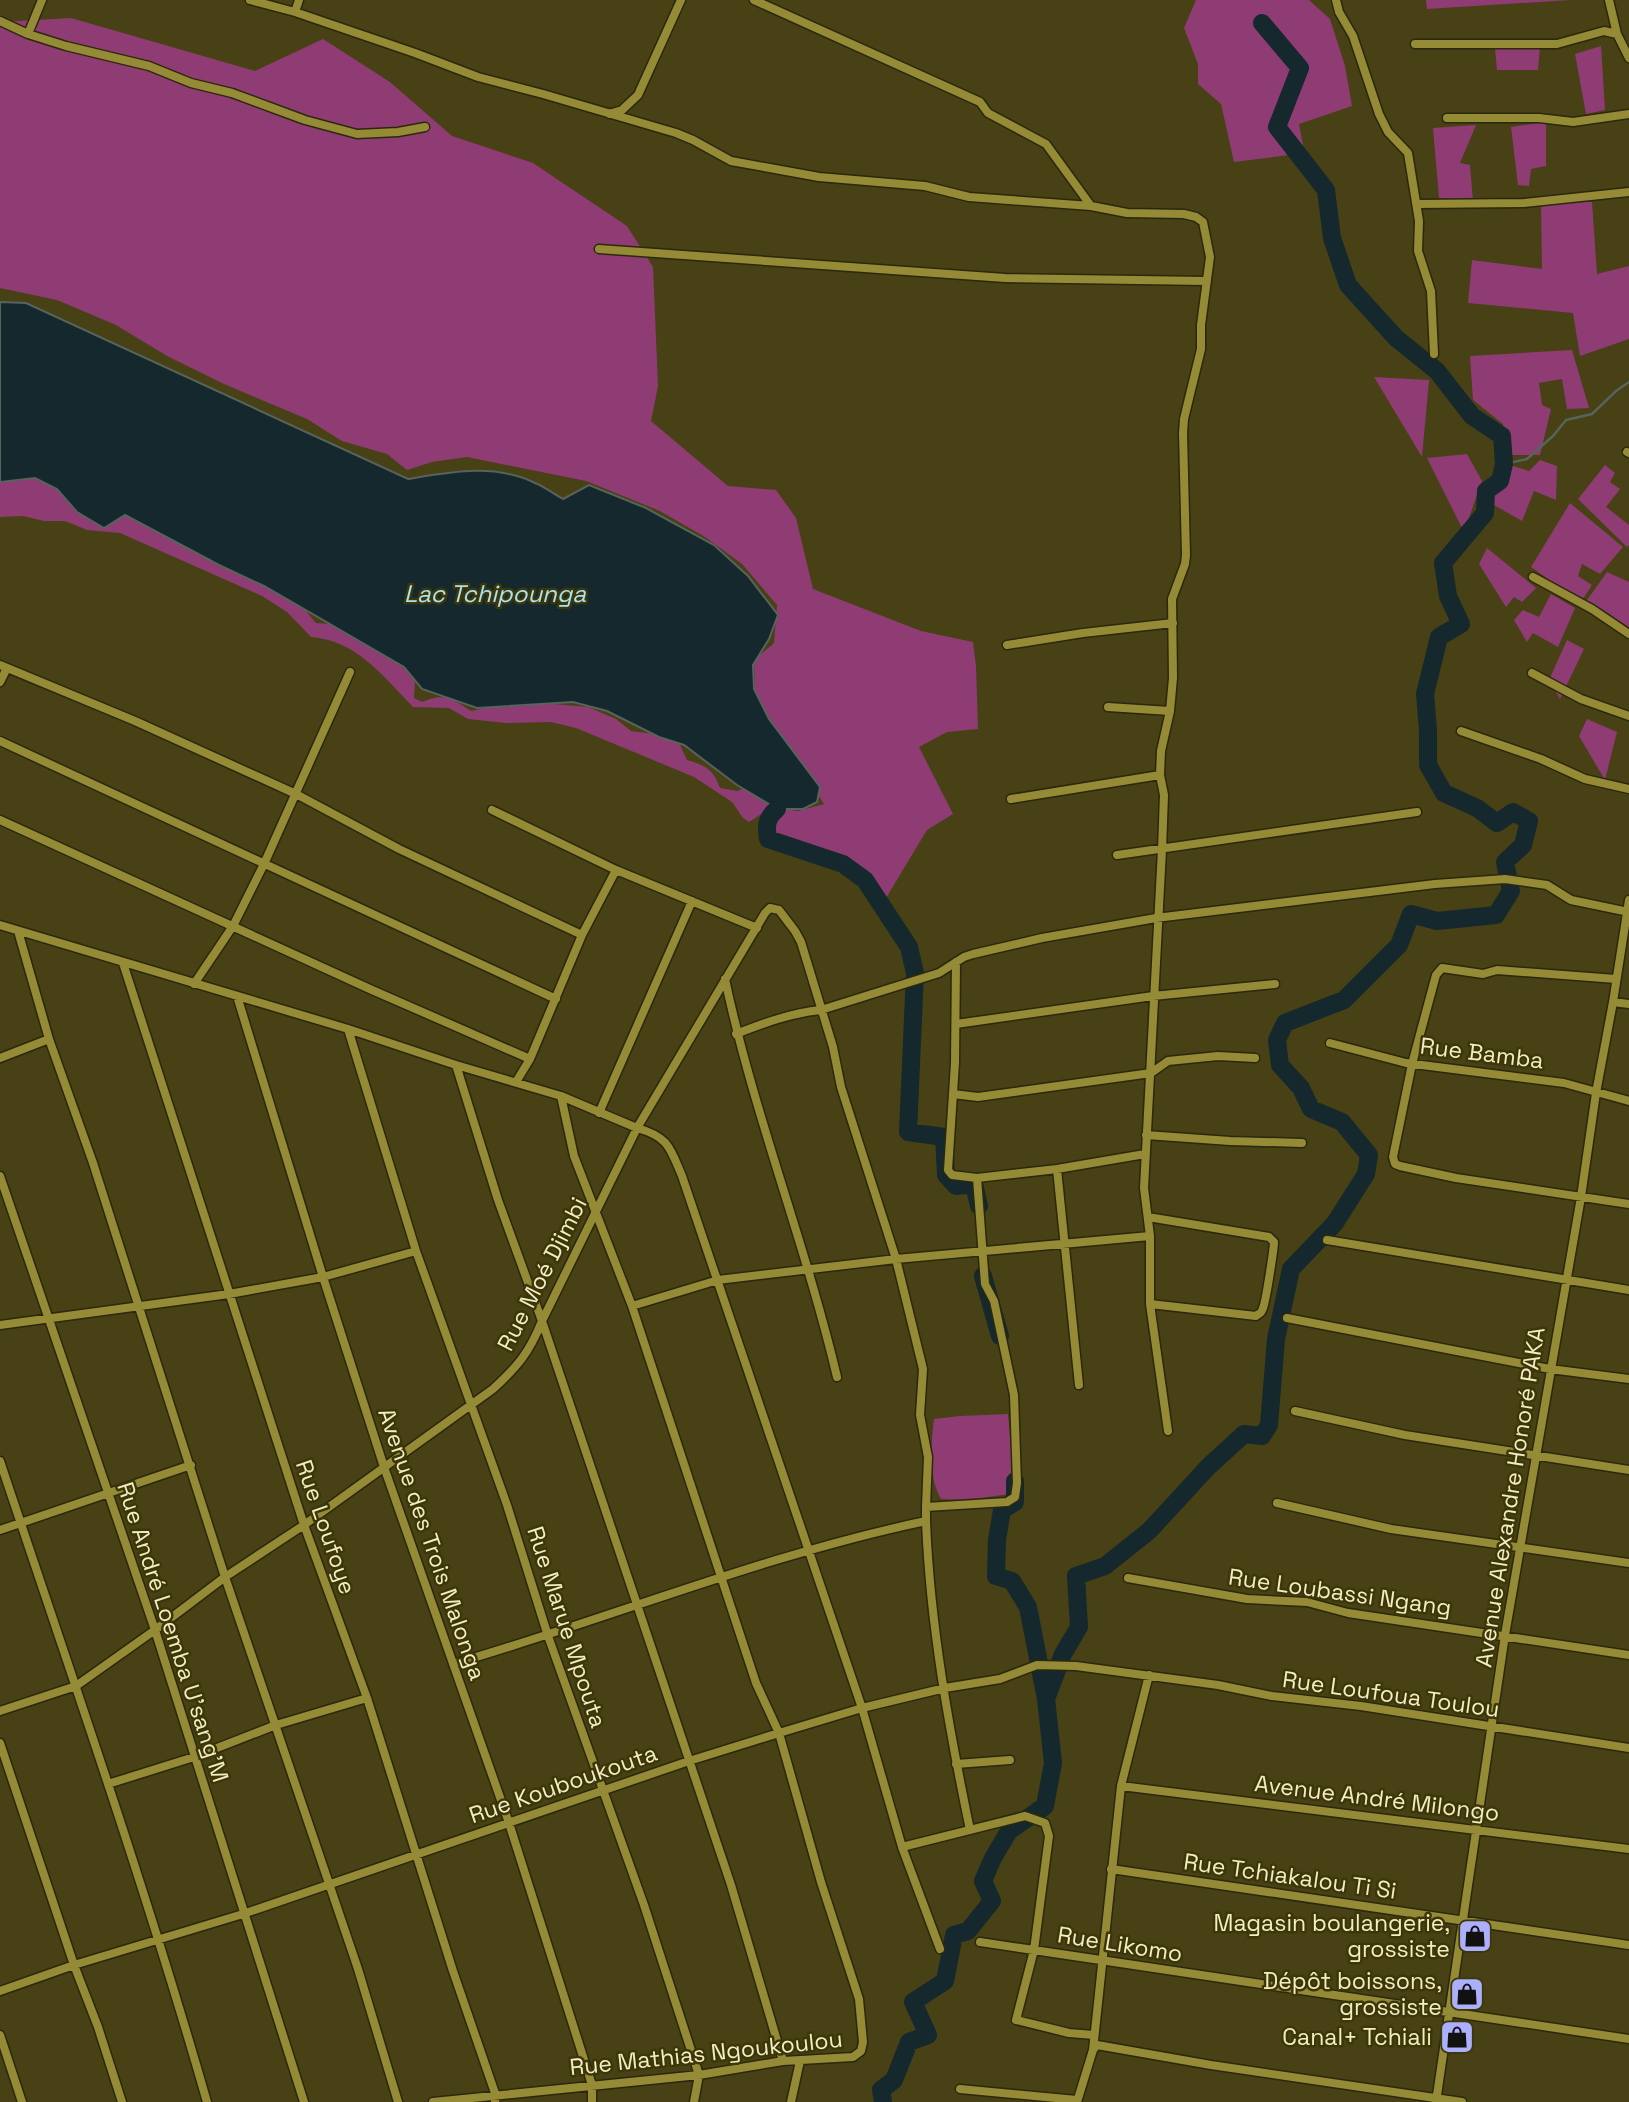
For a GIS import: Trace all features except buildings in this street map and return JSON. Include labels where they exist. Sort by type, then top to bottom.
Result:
[{"type":"street","points":[[28,34],[42,0]]},
{"type":"street","points":[[250,0],[295,12],[478,77],[676,133],[731,161],[819,177],[925,186],[969,197],[1091,206],[1127,213],[1184,214],[1203,222],[1210,257],[1200,325],[1201,349],[1184,419],[1186,555],[1172,599],[1170,711],[1161,751],[1160,775],[1164,795],[1144,1188],[1150,1236],[1150,1304],[1168,1431]]},
{"type":"street","points":[[295,12],[299,0]]},
{"type":"street","points":[[609,114],[622,110],[638,95],[681,0]]},
{"type":"street","points":[[754,0],[979,102],[988,113],[1046,144],[1091,206]]},
{"type":"street","points":[[1336,0],[1339,12],[1353,36],[1379,114],[1388,132],[1408,153],[1419,221],[1418,251],[1431,291],[1434,354]]},
{"type":"street","points":[[1609,0],[1618,34],[1629,58]]},
{"type":"street","points":[[0,21],[28,34],[149,66],[191,83],[232,93],[305,120],[357,134],[398,132],[425,127]]},
{"type":"street","points":[[1415,44],[1557,44],[1604,31],[1618,34]]},
{"type":"street","points":[[1447,118],[1539,118],[1573,122],[1629,114]]},
{"type":"street","points":[[1417,205],[1524,203],[1629,192]]},
{"type":"street","points":[[599,249],[1005,278],[1207,281]]},
{"type":"street","points":[[1533,577],[1592,609],[1629,634]]},
{"type":"street","points":[[1007,645],[1173,623]]},
{"type":"street","points":[[0,682],[3,666],[135,721],[296,794],[399,849],[582,935]]},
{"type":"street","points":[[194,984],[233,926],[264,864],[350,672]]},
{"type":"street","points":[[1532,673],[1581,699],[1629,716]]},
{"type":"street","points":[[1108,707],[1170,711]]},
{"type":"street","points":[[1461,731],[1541,759],[1585,779],[1629,789]]},
{"type":"street","points":[[0,741],[556,999]]},
{"type":"street","points":[[1011,799],[1160,775]]},
{"type":"street","points":[[492,810],[616,870],[757,928],[770,908],[779,910],[800,942],[833,1047],[841,1087],[896,1259],[923,1369],[920,1415],[928,1457],[928,1564],[948,1721],[971,1829]]},
{"type":"street","points":[[1117,855],[1417,812]]},
{"type":"street","points":[[0,820],[530,1059]]},
{"type":"street","points":[[516,1082],[530,1059],[582,935],[616,870]]},
{"type":"street","points":[[736,1034],[772,1020],[821,1010],[939,973],[973,954],[1042,938],[1156,918],[1435,884],[1505,879],[1547,885],[1571,900],[1628,912]]},
{"type":"street","name":"Avenue Alexandre Honoré PAKA","points":[[1436,2100],[1505,1635],[1629,900]]},
{"type":"street","points":[[599,1114],[692,901]]},
{"type":"street","points":[[0,925],[561,1096],[599,1114],[653,1133],[667,1142],[682,1176],[765,1426],[811,1550],[862,1708],[902,1847],[940,1949]]},
{"type":"street","name":"Rue Moé Djimbi","points":[[0,1711],[76,1686],[225,1577],[304,1525],[493,1390],[515,1368],[531,1346],[637,1128],[757,928]]},
{"type":"street","points":[[18,931],[49,1039],[93,1163],[225,1577],[358,1969],[398,2102]]},
{"type":"street","points":[[956,962],[956,1024],[948,1170],[952,1175],[977,1178],[1057,1169],[1145,1154]]},
{"type":"street","name":"Rue Loufoye","points":[[123,963],[304,1525],[367,1698],[496,2099]]},
{"type":"street","points":[[1616,979],[1497,970],[1483,974],[1442,968],[1436,975],[1412,1064],[1393,1157],[1395,1164],[1456,1178],[1629,1204]]},
{"type":"street","points":[[724,979],[752,1094],[825,1327],[837,1377]]},
{"type":"street","points":[[956,1024],[1153,996],[1275,984]]},
{"type":"street","name":"Avenue des Trois Malonga","points":[[237,996],[384,1467],[509,1823],[592,2085],[592,2102]]},
{"type":"street","points":[[1613,1002],[1629,1004]]},
{"type":"street","name":"Rue Marue Mpouta","points":[[348,1029],[416,1251],[508,1504],[548,1636],[644,1905],[699,2075],[694,2102]]},
{"type":"street","points":[[0,1058],[49,1039]]},
{"type":"street","name":"Rue Bamba","points":[[1330,1043],[1412,1064],[1564,1083],[1629,1101]]},
{"type":"street","points":[[953,1094],[978,1097],[1151,1073],[1168,1061],[1218,1056],[1255,1058]]},
{"type":"street","points":[[457,1065],[498,1200],[542,1321],[731,1885],[783,2061]]},
{"type":"street","points":[[561,1096],[574,1156],[632,1306],[755,1683],[779,1733]]},
{"type":"street","points":[[1146,1135],[1302,1143]]},
{"type":"street","points":[[1057,1169],[1079,1385]]},
{"type":"street","name":"Rue André Loemba U'sang'M","points":[[0,1176],[155,1630],[304,2102]]},
{"type":"street","points":[[926,1507],[1007,1502],[1013,1500],[1017,1494],[1014,1395],[994,1301],[985,1284],[977,1178]]},
{"type":"street","points":[[1148,1217],[1269,1237],[1274,1242],[1265,1301],[1262,1312],[1256,1316],[1150,1304]]},
{"type":"street","points":[[632,1306],[718,1280],[896,1259],[1150,1236]]},
{"type":"street","points":[[1328,1240],[1629,1290]]},
{"type":"street","points":[[0,1325],[229,1294],[323,1278],[416,1251]]},
{"type":"street","points":[[1287,1318],[1550,1369],[1629,1379]]},
{"type":"street","points":[[1295,1410],[1405,1435],[1629,1469]]},
{"type":"street","points":[[0,1461],[158,1938],[207,2102]]},
{"type":"street","points":[[0,1530],[191,1465]]},
{"type":"street","points":[[1277,1503],[1391,1529],[1629,1563]]},
{"type":"street","points":[[453,1664],[548,1636],[722,1576],[860,1535],[926,1521]]},
{"type":"street","name":"Rue Loubassi Ngang","points":[[1128,1577],[1247,1599],[1307,1602],[1348,1613],[1629,1655]]},
{"type":"street","name":"Rue Kouboukouta","points":[[0,1991],[158,1938],[243,1914],[603,1793],[688,1761],[862,1708],[945,1688],[1000,1679],[1037,1665],[1076,1666],[1149,1675]]},
{"type":"street","points":[[960,2088],[1077,2101],[1093,2050],[1121,1786],[1149,1675]]},
{"type":"street","name":"Rue Loufoua Toulou","points":[[1149,1675],[1272,1696],[1361,1706],[1629,1748]]},
{"type":"street","points":[[108,1784],[276,1725],[367,1698]]},
{"type":"street","name":"Rue Mathias Ngoukoulou","points":[[433,2102],[496,2099],[592,2085],[699,2075],[783,2061],[853,2057],[861,2051],[863,2042],[859,1999],[821,1882],[779,1733]]},
{"type":"street","points":[[0,1743],[122,2102]]},
{"type":"street","points":[[956,1765],[1010,1760]]},
{"type":"street","name":"Avenue André Milongo","points":[[1121,1786],[1629,1849]]},
{"type":"street","points":[[902,1847],[1025,1816],[1045,1823],[1049,1836],[1034,1950],[1016,2020],[1094,2035]]},
{"type":"street","name":"Rue Tchiakalou Ti Si","points":[[1111,1870],[1629,1945]]},
{"type":"street","name":"Rue Likomo","points":[[980,1942],[1629,2039]]},
{"type":"street","points":[[0,2035],[22,2102]]},
{"type":"street","points":[[1093,2050],[1097,2045],[1462,2102]]},
{"type":"street","points":[[791,2102],[800,2061]]},
{"type":"shaded area","points":[[1196,0],[1309,0],[1330,19],[1345,66],[1352,106],[1299,124],[1303,145],[1289,155],[1234,162],[1221,104],[1198,84],[1198,64],[1184,28]]},
{"type":"shaded area","points":[[1426,0],[1571,0],[1427,9]]},
{"type":"shaded area","points":[[71,18],[255,71],[323,39],[390,82],[452,136],[533,163],[627,226],[653,267],[658,386],[651,421],[728,486],[776,490],[796,518],[813,589],[921,631],[973,642],[978,729],[947,732],[919,747],[953,814],[927,830],[886,898],[813,855],[780,841],[763,813],[749,822],[732,802],[694,777],[576,728],[551,722],[506,723],[468,719],[449,708],[413,707],[368,662],[342,645],[311,637],[287,612],[262,596],[120,533],[87,530],[65,521],[44,521],[23,516],[0,517],[0,474],[30,474],[125,508],[295,598],[316,623],[344,625],[409,672],[415,680],[414,698],[422,702],[448,698],[471,711],[531,702],[588,707],[616,719],[631,731],[662,735],[680,745],[687,760],[708,769],[720,788],[737,791],[759,783],[773,801],[769,807],[798,811],[824,804],[755,695],[754,660],[774,643],[777,605],[742,564],[705,537],[660,511],[586,481],[467,457],[432,462],[407,470],[387,454],[342,441],[307,419],[224,384],[167,356],[116,325],[57,300],[0,288],[0,22]]},
{"type":"shaded area","points":[[1601,46],[1605,110],[1586,114],[1575,54]]},
{"type":"shaded area","points":[[1540,47],[1538,70],[1497,70],[1495,49]]},
{"type":"shaded area","points":[[1546,122],[1546,166],[1531,169],[1529,186],[1518,185],[1511,127]]},
{"type":"shaded area","points":[[1476,125],[1460,163],[1470,165],[1473,201],[1439,198],[1433,128]]},
{"type":"shaded area","points":[[1541,201],[1592,202],[1597,274],[1629,266],[1629,339],[1580,356],[1573,313],[1468,303],[1472,260],[1542,269]]},
{"type":"shaded area","points":[[1572,350],[1589,408],[1567,409],[1562,379],[1539,383],[1542,405],[1551,409],[1540,455],[1503,455],[1503,424],[1473,400],[1470,356]]},
{"type":"shaded area","points":[[1374,377],[1429,380],[1422,457]]},
{"type":"shaded area","points":[[1467,454],[1482,481],[1464,532],[1427,458]]},
{"type":"shaded area","points":[[1540,460],[1557,466],[1556,500],[1534,491],[1522,521],[1487,501],[1507,464],[1529,471]]},
{"type":"shaded area","points":[[1605,465],[1615,473],[1610,482],[1620,489],[1606,507],[1629,525],[1627,547],[1578,499]]},
{"type":"shaded area","points":[[1570,503],[1623,547],[1600,574],[1582,564],[1578,576],[1592,585],[1581,602],[1531,567]]},
{"type":"shaded area","points":[[1487,548],[1536,588],[1522,602],[1514,597],[1506,607],[1479,564]]},
{"type":"shaded area","points":[[1607,572],[1629,582],[1629,632],[1585,603]]},
{"type":"shaded area","points":[[1551,594],[1575,608],[1558,647],[1533,633],[1527,642],[1514,620],[1523,610],[1539,617]]},
{"type":"shaded area","points":[[1567,640],[1584,649],[1560,699],[1549,680]]},
{"type":"shaded area","points":[[1587,719],[1617,732],[1605,780],[1579,736]]},
{"type":"shaded area","points":[[1008,1414],[1014,1482],[1010,1494],[965,1500],[941,1499],[932,1471],[934,1419]]},
{"type":"water","name":"Lac Tchipounga","points":[[0,302],[26,303],[408,479],[472,471],[504,473],[539,485],[563,499],[589,485],[646,508],[714,545],[748,576],[778,615],[769,639],[753,665],[754,689],[769,719],[820,787],[817,802],[803,809],[777,809],[737,785],[684,745],[659,737],[607,711],[573,702],[477,708],[422,689],[404,667],[264,586],[125,515],[104,528],[77,512],[57,489],[35,478],[0,482]]},
{"type":"waterway","points":[[1046,1699],[1063,1654],[1079,1627],[1076,1576],[1105,1566],[1149,1531],[1208,1467],[1244,1434],[1262,1436],[1269,1425],[1276,1339],[1291,1269],[1335,1223],[1366,1174],[1369,1155],[1342,1122],[1311,1109],[1301,1088],[1280,1065],[1277,1040],[1285,1023],[1344,1000],[1399,945],[1411,914],[1437,921],[1496,915],[1511,891],[1505,862],[1523,845],[1529,821],[1513,812],[1497,823],[1477,808],[1444,793],[1428,765],[1425,694],[1439,637],[1461,624],[1448,596],[1443,563],[1485,513],[1486,491],[1500,481],[1504,464],[1502,436],[1472,416],[1437,371],[1396,338],[1348,285],[1332,238],[1326,190],[1277,127],[1300,68],[1262,23]]},
{"type":"waterway","points":[[1504,464],[1527,459],[1553,436],[1566,420],[1592,414],[1629,382]]},
{"type":"waterway","points":[[777,809],[768,822],[768,839],[843,864],[865,880],[909,947],[915,973],[908,1132],[944,1137],[946,1175],[956,1186],[974,1184],[979,1206]]},
{"type":"waterway","points":[[983,1276],[1000,1336]]},
{"type":"waterway","points":[[883,2102],[881,2090],[894,2080],[909,2042],[928,2035],[913,2002],[945,1981],[954,1935],[968,1931],[992,1901],[983,1881],[1009,1831],[1045,1806],[1053,1763],[1046,1699],[1028,1607],[1012,1581],[996,1576],[997,1540],[1002,1510],[1015,1502],[1015,1481]]},
{"type":"place","name":"Magasin boulangerie, grossiste","points":[[1475,1936]]},
{"type":"place","name":"Dépôt boissons, grossiste","points":[[1467,1994]]},
{"type":"place","name":"Canal+ Tchiali","points":[[1457,2037]]}]
